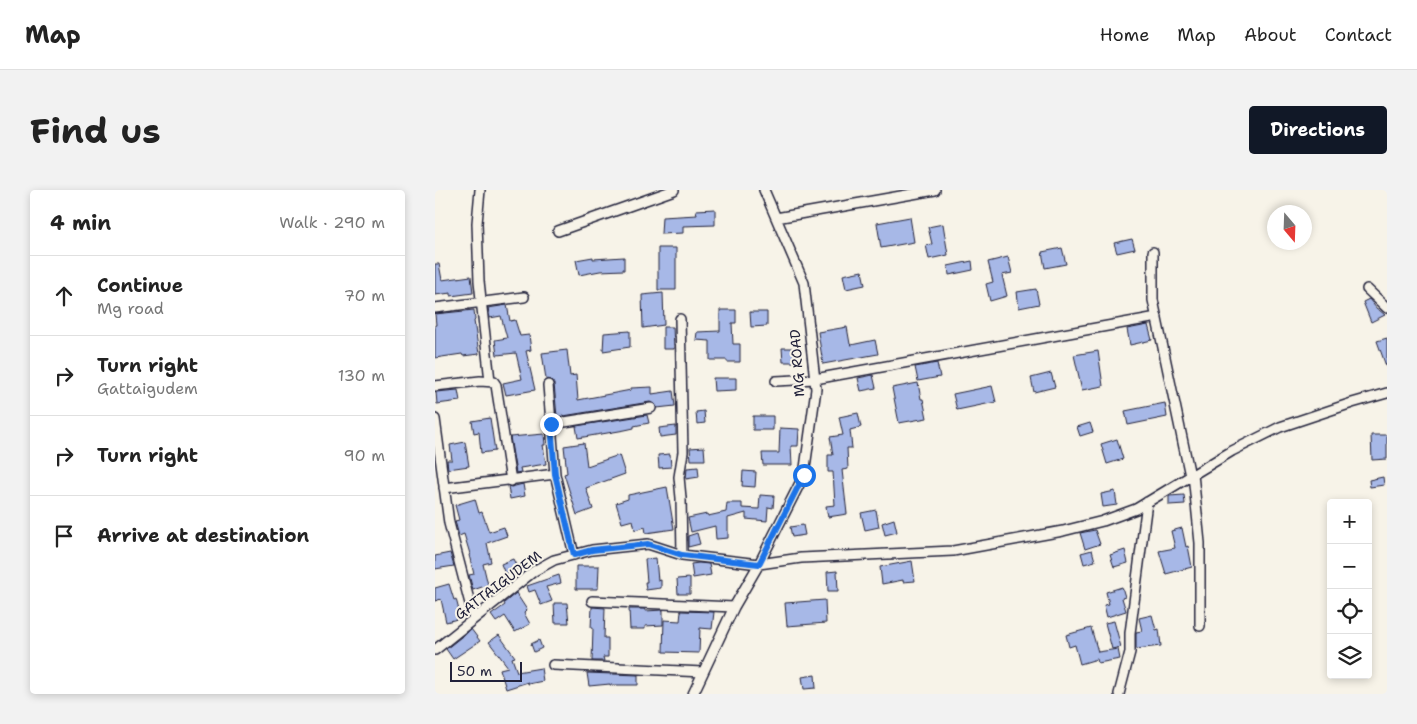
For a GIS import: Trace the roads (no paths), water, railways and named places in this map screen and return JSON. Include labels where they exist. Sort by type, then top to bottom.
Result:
[{"type":"street","points":[[480,190],[477,223],[479,281],[490,381]]},
{"type":"street","points":[[558,231],[674,190]]},
{"type":"street","name":"MG ROAD","points":[[693,694],[733,607],[759,564],[804,475],[816,389],[804,283],[764,190]]},
{"type":"street","points":[[776,218],[935,190]]},
{"type":"street","points":[[1153,252],[1153,300],[1191,475],[1199,543],[1200,626]]},
{"type":"street","points":[[1367,289],[1387,308]]},
{"type":"street","points":[[435,308],[524,297]]},
{"type":"street","points":[[776,381],[815,379],[1157,317]]},
{"type":"street","points":[[680,319],[683,452],[679,477],[682,555]]},
{"type":"street","points":[[435,386],[494,382],[511,480]]},
{"type":"street","points":[[548,385],[555,474],[574,555]]},
{"type":"street","name":"GATTAIGUDEM","points":[[435,650],[534,571],[555,560],[592,550],[648,544],[682,555],[759,564],[801,558],[953,551],[1063,531],[1103,521],[1136,509],[1232,451],[1280,427],[1387,392]]},
{"type":"street","points":[[551,424],[651,408]]},
{"type":"street","points":[[435,419],[449,523],[474,619]]},
{"type":"street","points":[[444,488],[555,474]]},
{"type":"street","points":[[1119,694],[1129,652],[1147,502]]},
{"type":"street","points":[[593,601],[733,607]]},
{"type":"street","points":[[553,665],[703,672]]}]
